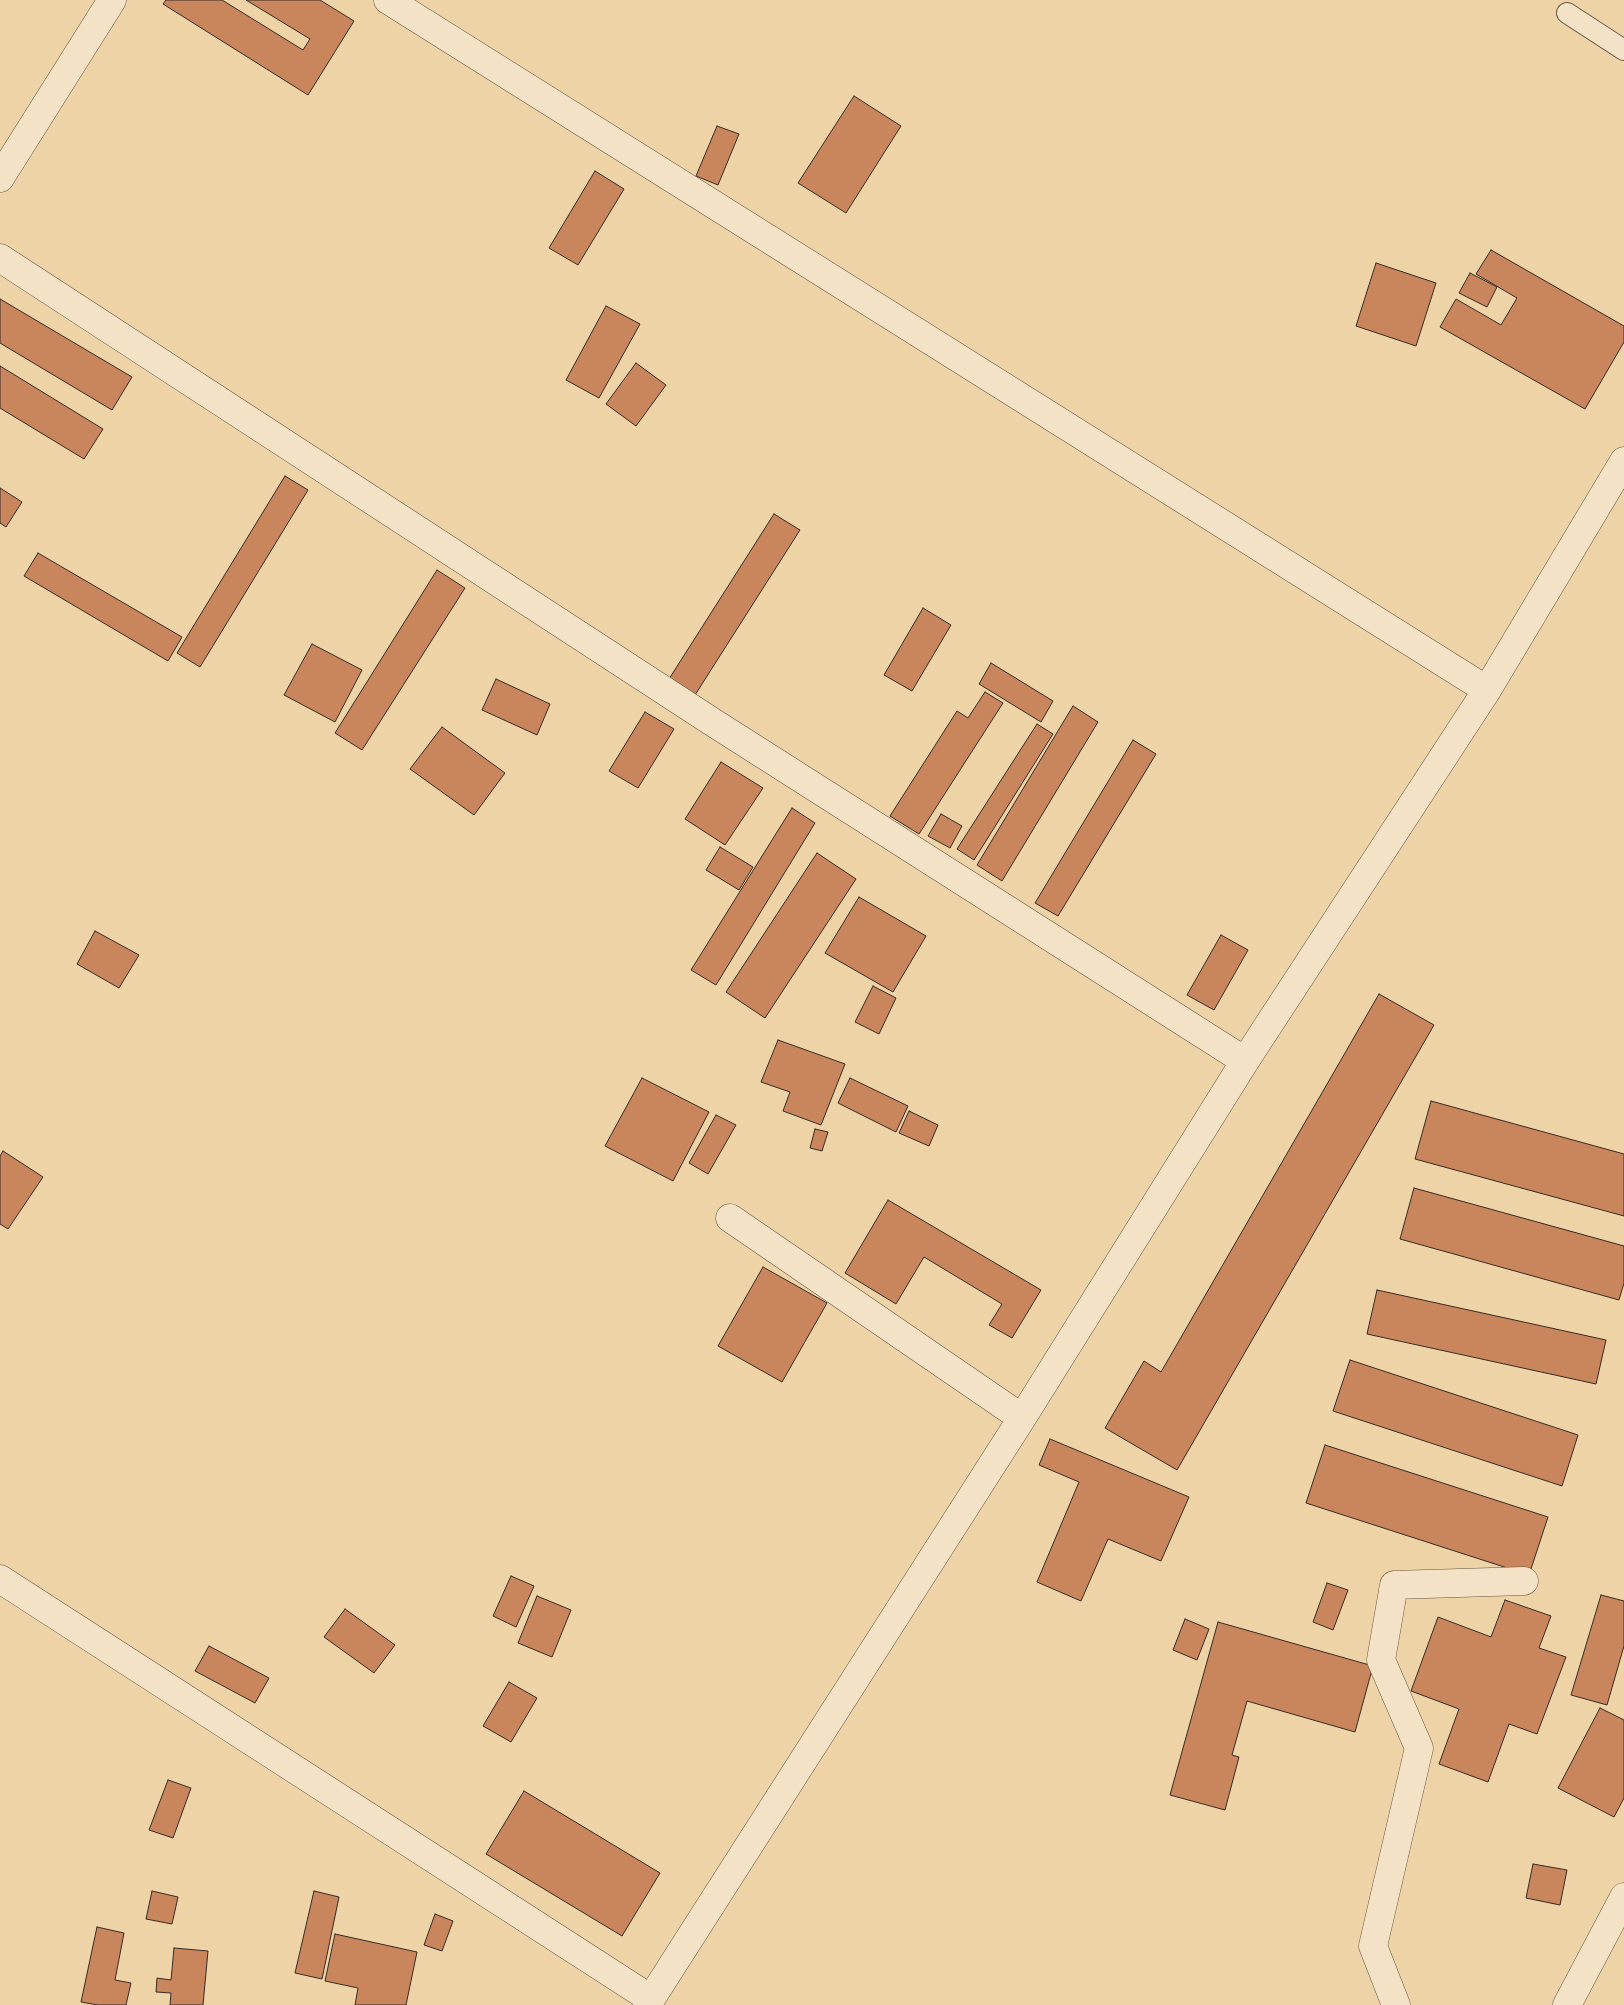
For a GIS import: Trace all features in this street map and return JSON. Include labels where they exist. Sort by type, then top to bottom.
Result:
[{"type":"street","points":[[0,178],[112,0]]},
{"type":"street","points":[[388,0],[1487,690]]},
{"type":"street","points":[[0,258],[706,718],[1245,1061]]},
{"type":"street","points":[[0,1579],[649,2002],[1022,1418],[1245,1061],[1487,690],[1624,461]]},
{"type":"street","points":[[730,1218],[1022,1418]]},
{"type":"street","points":[[1396,2005],[1373,1946],[1419,1748],[1381,1660],[1394,1585],[1524,1581]]},
{"type":"street","points":[[1567,2005],[1624,1897]]},
{"type":"lane","points":[[1566,13],[1624,50]]},
{"type":"building","points":[[166,0],[222,0],[303,50],[310,39],[246,0],[320,0],[354,21],[308,95],[163,4]]},
{"type":"building","points":[[854,96],[901,126],[846,213],[798,183]]},
{"type":"building","points":[[717,126],[739,134],[718,185],[696,176]]},
{"type":"building","points":[[595,171],[624,189],[578,265],[549,248]]},
{"type":"building","points":[[1491,250],[1624,326],[1624,342],[1585,409],[1440,327],[1456,299],[1501,325],[1517,298],[1476,274]]},
{"type":"building","points":[[1376,263],[1436,283],[1416,346],[1356,326]]},
{"type":"building","points":[[1470,273],[1497,287],[1487,307],[1459,293]]},
{"type":"building","points":[[0,299],[132,377],[112,410],[0,343]]},
{"type":"building","points":[[606,306],[640,324],[599,398],[566,380]]},
{"type":"building","points":[[636,363],[666,385],[636,426],[606,404]]},
{"type":"building","points":[[0,366],[103,429],[84,459],[0,408]]},
{"type":"building","points":[[285,476],[308,490],[200,667],[177,653]]},
{"type":"building","points":[[0,488],[22,502],[6,527],[0,523]]},
{"type":"building","points":[[774,514],[800,530],[695,695],[669,679]]},
{"type":"building","points":[[38,553],[182,637],[168,661],[24,576]]},
{"type":"building","points":[[437,570],[465,588],[362,750],[335,733]]},
{"type":"building","points":[[923,608],[951,625],[912,691],[884,675]]},
{"type":"building","points":[[312,644],[362,670],[335,722],[284,695]]},
{"type":"building","points":[[991,663],[1053,701],[1041,722],[979,684]]},
{"type":"building","points":[[496,679],[550,704],[537,735],[482,710]]},
{"type":"building","points":[[985,692],[1003,703],[919,834],[890,816],[957,711],[968,718]]},
{"type":"building","points":[[1073,706],[1098,722],[1002,881],[977,865]]},
{"type":"building","points":[[645,712],[674,729],[638,788],[609,771]]},
{"type":"building","points":[[1037,724],[1053,734],[974,860],[957,849]]},
{"type":"building","points":[[442,727],[505,773],[474,815],[410,769]]},
{"type":"building","points":[[1133,740],[1156,754],[1058,916],[1035,903]]},
{"type":"building","points":[[721,762],[763,788],[725,845],[685,819]]},
{"type":"building","points":[[792,808],[815,823],[716,985],[691,970]]},
{"type":"building","points":[[941,814],[962,826],[950,848],[928,836]]},
{"type":"building","points":[[720,847],[753,867],[739,890],[706,870]]},
{"type":"building","points":[[817,853],[856,879],[765,1018],[726,992]]},
{"type":"building","points":[[859,897],[926,936],[893,992],[825,953]]},
{"type":"building","points":[[95,931],[139,955],[119,988],[77,964]]},
{"type":"building","points":[[1221,935],[1248,950],[1214,1010],[1187,995]]},
{"type":"building","points":[[873,986],[896,998],[879,1034],[855,1022]]},
{"type":"building","points":[[1379,994],[1434,1025],[1177,1470],[1105,1428],[1144,1361],[1161,1372]]},
{"type":"building","points":[[778,1040],[845,1064],[821,1125],[783,1111],[790,1092],[761,1082]]},
{"type":"building","points":[[642,1078],[709,1112],[673,1181],[605,1146]]},
{"type":"building","points":[[850,1078],[908,1106],[896,1132],[838,1103]]},
{"type":"building","points":[[1431,1101],[1624,1154],[1624,1216],[1415,1159]]},
{"type":"building","points":[[909,1111],[938,1125],[929,1146],[899,1133]]},
{"type":"building","points":[[716,1115],[736,1125],[708,1174],[689,1163]]},
{"type":"building","points":[[815,1129],[828,1132],[822,1151],[810,1148]]},
{"type":"building","points":[[3,1151],[43,1177],[8,1229],[0,1224],[0,1156]]},
{"type":"building","points":[[1414,1188],[1624,1246],[1624,1283],[1619,1300],[1400,1239]]},
{"type":"building","points":[[888,1200],[1041,1290],[1012,1338],[989,1325],[1002,1304],[924,1257],[896,1304],[845,1273]]},
{"type":"building","points":[[763,1267],[827,1303],[782,1382],[718,1346]]},
{"type":"building","points":[[1377,1290],[1606,1340],[1596,1384],[1367,1334]]},
{"type":"building","points":[[1350,1360],[1578,1435],[1562,1486],[1333,1411]]},
{"type":"building","points":[[1050,1439],[1189,1497],[1161,1561],[1108,1539],[1081,1601],[1037,1582],[1079,1482],[1039,1465]]},
{"type":"building","points":[[1325,1445],[1548,1517],[1529,1575],[1306,1503]]},
{"type":"building","points":[[511,1576],[534,1586],[516,1627],[493,1616]]},
{"type":"building","points":[[1327,1583],[1348,1590],[1333,1630],[1313,1622]]},
{"type":"building","points":[[1601,1595],[1624,1601],[1624,1646],[1607,1705],[1571,1695]]},
{"type":"building","points":[[537,1596],[571,1610],[552,1657],[518,1643]]},
{"type":"building","points":[[1505,1600],[1551,1616],[1539,1648],[1566,1657],[1537,1734],[1509,1724],[1488,1782],[1439,1764],[1459,1709],[1411,1691],[1438,1617],[1491,1637]]},
{"type":"building","points":[[345,1609],[395,1645],[374,1673],[324,1637]]},
{"type":"building","points":[[1185,1619],[1209,1629],[1197,1660],[1173,1650]]},
{"type":"building","points":[[1218,1622],[1373,1666],[1355,1732],[1247,1701],[1232,1755],[1239,1757],[1225,1810],[1170,1795]]},
{"type":"building","points":[[209,1646],[269,1678],[255,1703],[195,1671]]},
{"type":"building","points":[[509,1682],[537,1698],[511,1742],[483,1726]]},
{"type":"building","points":[[1600,1708],[1624,1720],[1624,1798],[1614,1817],[1558,1788]]},
{"type":"building","points":[[168,1780],[191,1788],[173,1838],[149,1830]]},
{"type":"building","points":[[524,1791],[660,1873],[622,1936],[486,1854]]},
{"type":"building","points":[[1533,1864],[1567,1870],[1560,1905],[1526,1898]]},
{"type":"building","points":[[152,1891],[178,1897],[172,1924],[146,1919]]},
{"type":"building","points":[[314,1891],[339,1897],[322,1979],[295,1973]]},
{"type":"building","points":[[435,1914],[453,1921],[442,1951],[424,1945]]},
{"type":"building","points":[[97,1927],[124,1933],[115,1980],[131,1983],[126,2005],[98,2005],[81,2002]]},
{"type":"building","points":[[335,1934],[417,1952],[406,2005],[355,2005],[358,1988],[325,1981]]},
{"type":"building","points":[[174,1948],[208,1951],[203,2005],[170,2005],[171,1993],[156,1992],[157,1978],[171,1980]]}]
